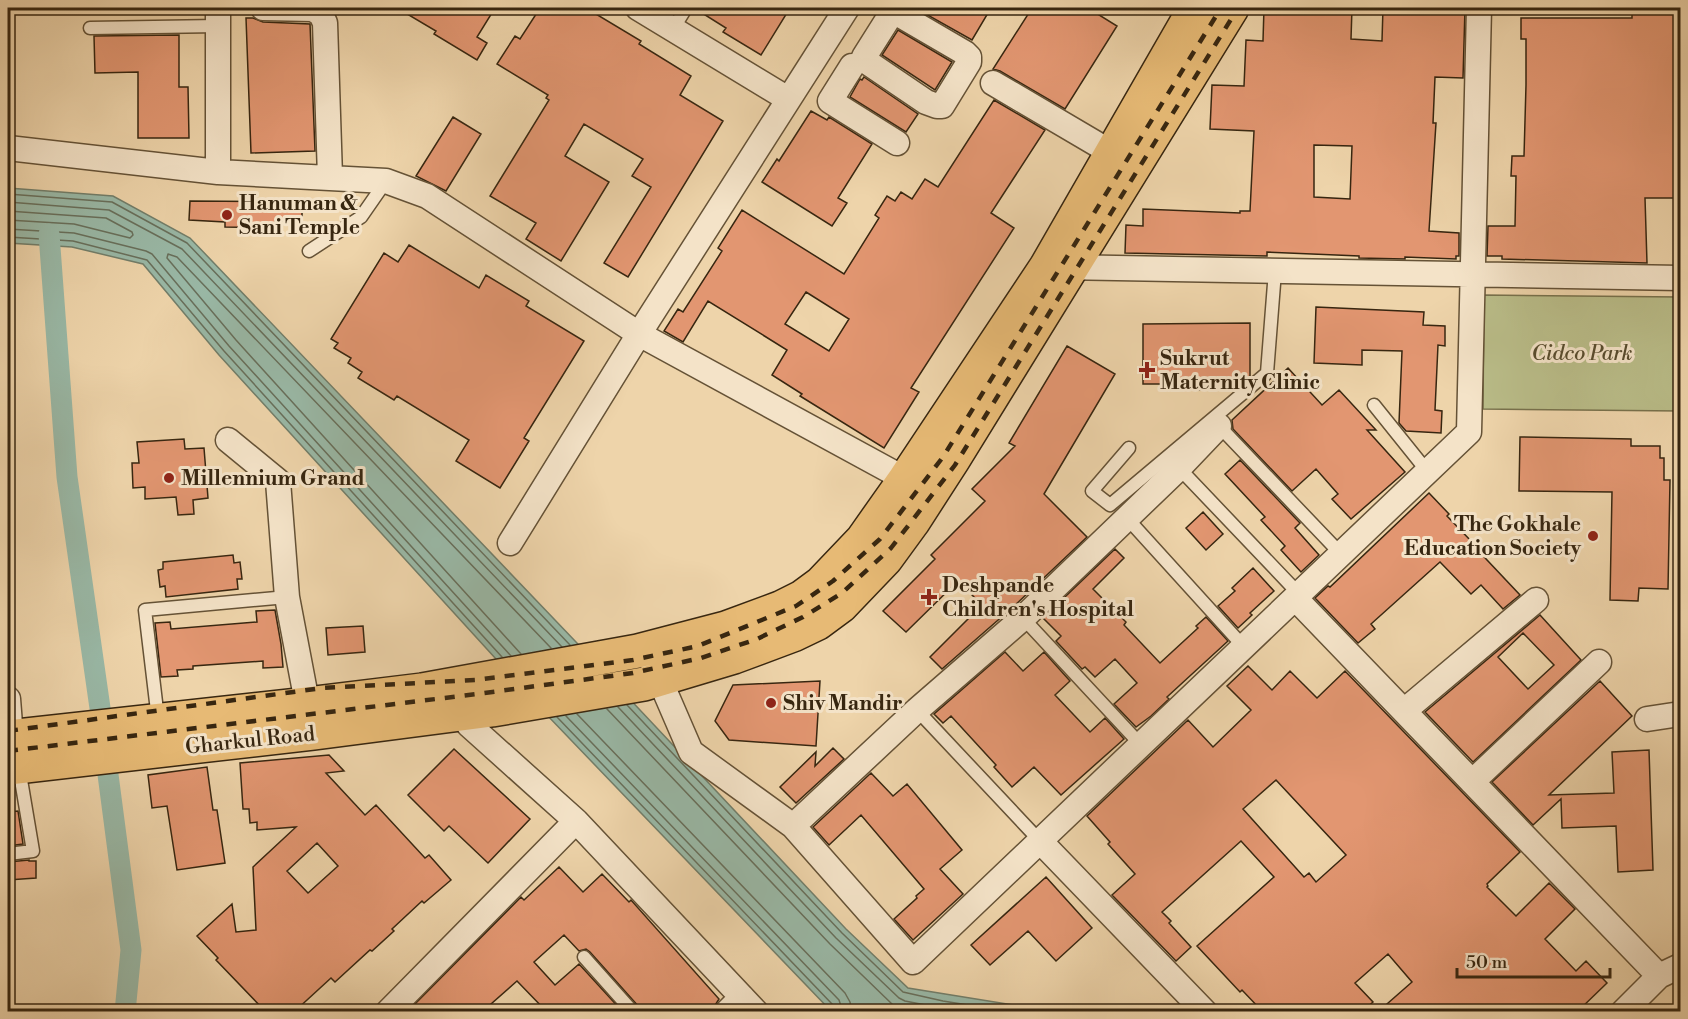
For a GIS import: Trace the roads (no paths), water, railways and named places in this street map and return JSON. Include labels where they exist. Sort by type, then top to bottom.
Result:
[{"type":"main road","points":[[1059,267],[1112,153],[1211,12]]},
{"type":"main road","points":[[1059,267],[1211,12]]},
{"type":"main road","name":"Gharkul Road","points":[[11,752],[310,719],[422,690],[642,650],[736,624],[780,608],[802,597],[822,583],[862,540],[1059,267]]},
{"type":"main road","name":"Gharkul Road","points":[[11,752],[158,720],[475,716],[652,682],[793,636],[818,623],[841,606],[886,559],[913,522],[1059,267]]},
{"type":"street","points":[[263,8],[313,9],[321,14],[325,23],[330,177]]},
{"type":"street","points":[[638,8],[788,99]]},
{"type":"street","points":[[510,543],[639,334],[847,8]]},
{"type":"street","points":[[642,650],[652,682],[691,752],[794,826],[913,963],[1469,432],[1479,8]]},
{"type":"street","points":[[894,9],[968,47]]},
{"type":"street","points":[[218,17],[218,172]]},
{"type":"street","points":[[821,49],[922,109]]},
{"type":"street","points":[[852,66],[830,101],[897,142]]},
{"type":"street","points":[[993,83],[1112,153]]},
{"type":"street","points":[[8,148],[218,172],[386,181],[427,196],[639,334],[905,479]]},
{"type":"street","points":[[1059,267],[1680,278]]},
{"type":"street","points":[[794,826],[917,710],[1023,618],[1179,468],[1219,426]]},
{"type":"street","points":[[228,440],[278,481],[288,597],[310,719]]},
{"type":"street","points":[[1297,596],[1472,782],[1670,971],[1623,1011]]},
{"type":"street","points":[[1404,711],[1536,600]]},
{"type":"street","points":[[1472,782],[1599,662]]},
{"type":"street","points":[[8,699],[11,752]]},
{"type":"street","points":[[1647,719],[1680,714]]},
{"type":"street","points":[[475,716],[576,820],[742,1007]]},
{"type":"street","points":[[388,1011],[576,820]]},
{"type":"street","points":[[1040,841],[1205,1011]]},
{"type":"lane","points":[[673,29],[686,8]]},
{"type":"lane","points":[[90,28],[218,17]]},
{"type":"lane","points":[[309,250],[361,217],[386,181]]},
{"type":"lane","points":[[1129,448],[1092,491],[1110,505],[1267,374],[1275,271]]},
{"type":"lane","points":[[1374,405],[1427,471]]},
{"type":"lane","points":[[1219,426],[1341,554]]},
{"type":"lane","points":[[1179,468],[1297,596]]},
{"type":"lane","points":[[1126,517],[1244,647]]},
{"type":"lane","points":[[158,720],[145,610],[288,597]]},
{"type":"lane","points":[[1023,618],[1141,745]]},
{"type":"lane","points":[[917,710],[1040,841]]},
{"type":"lane","points":[[8,854],[33,851],[11,752]]},
{"type":"lane","points":[[584,957],[633,1011]]},
{"type":"water","points":[[8,188],[113,196],[190,238],[846,929],[908,988],[1051,1011],[831,1011],[546,714],[219,355],[143,264],[72,247],[8,243]]},
{"type":"waterway","points":[[49,234],[67,477],[100,708]]},
{"type":"waterway","points":[[107,767],[131,950],[125,1012]]},
{"type":"railway","points":[[8,731],[322,688],[475,680],[633,660],[698,646],[796,606],[833,581],[880,539],[943,457],[1221,8]]},
{"type":"railway","points":[[8,751],[633,673],[701,658],[757,639],[803,617],[842,593],[891,548],[955,465],[1238,8]]},
{"type":"place","name":"Hanuman & Sani Temple","points":[[227,215]]},
{"type":"place","name":"Sukrut Maternity Clinic","points":[[1147,370]]},
{"type":"place","name":"Millennium Grand","points":[[169,478]]},
{"type":"place","name":"The Gokhale Education Society","points":[[1593,536]]},
{"type":"place","name":"Deshpande Children's Hospital","points":[[929,597]]},
{"type":"place","name":"Shiv Mandir","points":[[771,703]]},
{"type":"park label","name":"Cidco Park","points":[[1582,353]]}]
